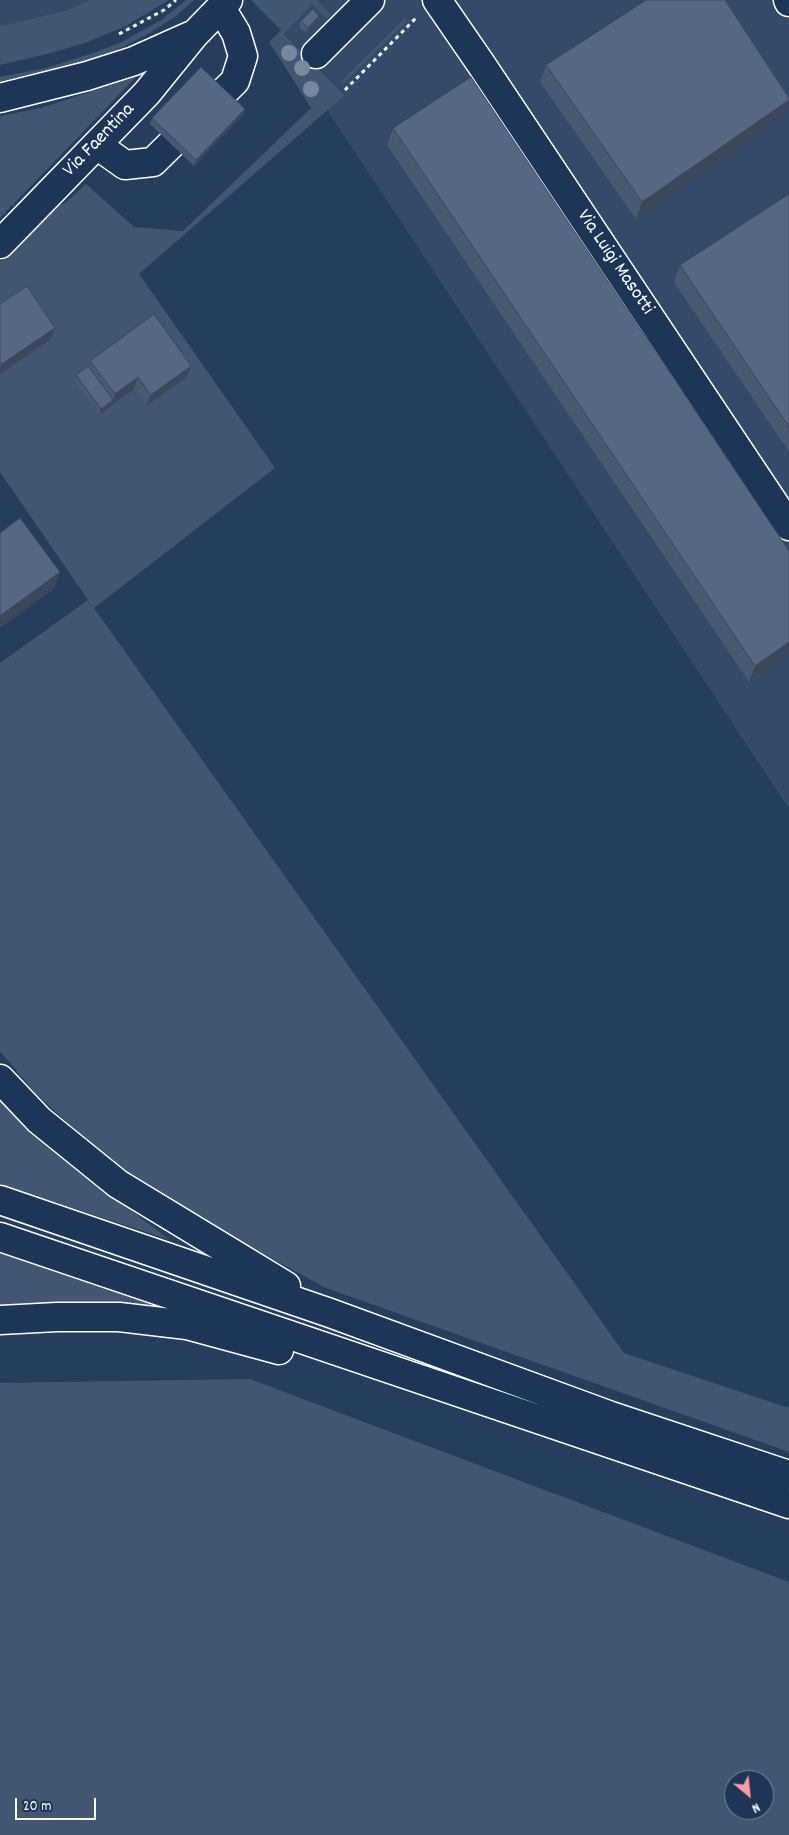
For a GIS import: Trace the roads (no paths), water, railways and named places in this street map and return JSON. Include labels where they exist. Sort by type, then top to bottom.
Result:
[{"type":"main road","points":[[316,54],[370,0]]},
{"type":"main road","points":[[97,145],[125,165],[153,162],[235,81],[243,56],[224,4]]},
{"type":"main road","name":"Via Faentina","points":[[0,244],[147,93],[194,35],[224,4]]},
{"type":"main road","name":"Via Luigi Masotti","points":[[428,7],[789,526]]},
{"type":"main road","name":"Via Faentina","points":[[0,98],[87,76],[134,61],[194,35]]},
{"type":"main road","points":[[0,1079],[39,1120],[118,1184],[330,1313]]},
{"type":"main road","points":[[0,1200],[330,1313],[610,1416],[789,1475]]},
{"type":"main road","points":[[0,1237],[789,1504]]},
{"type":"main road","points":[[0,1320],[56,1317],[119,1317],[187,1325],[249,1341],[322,1364],[462,1412],[626,1450]]}]
